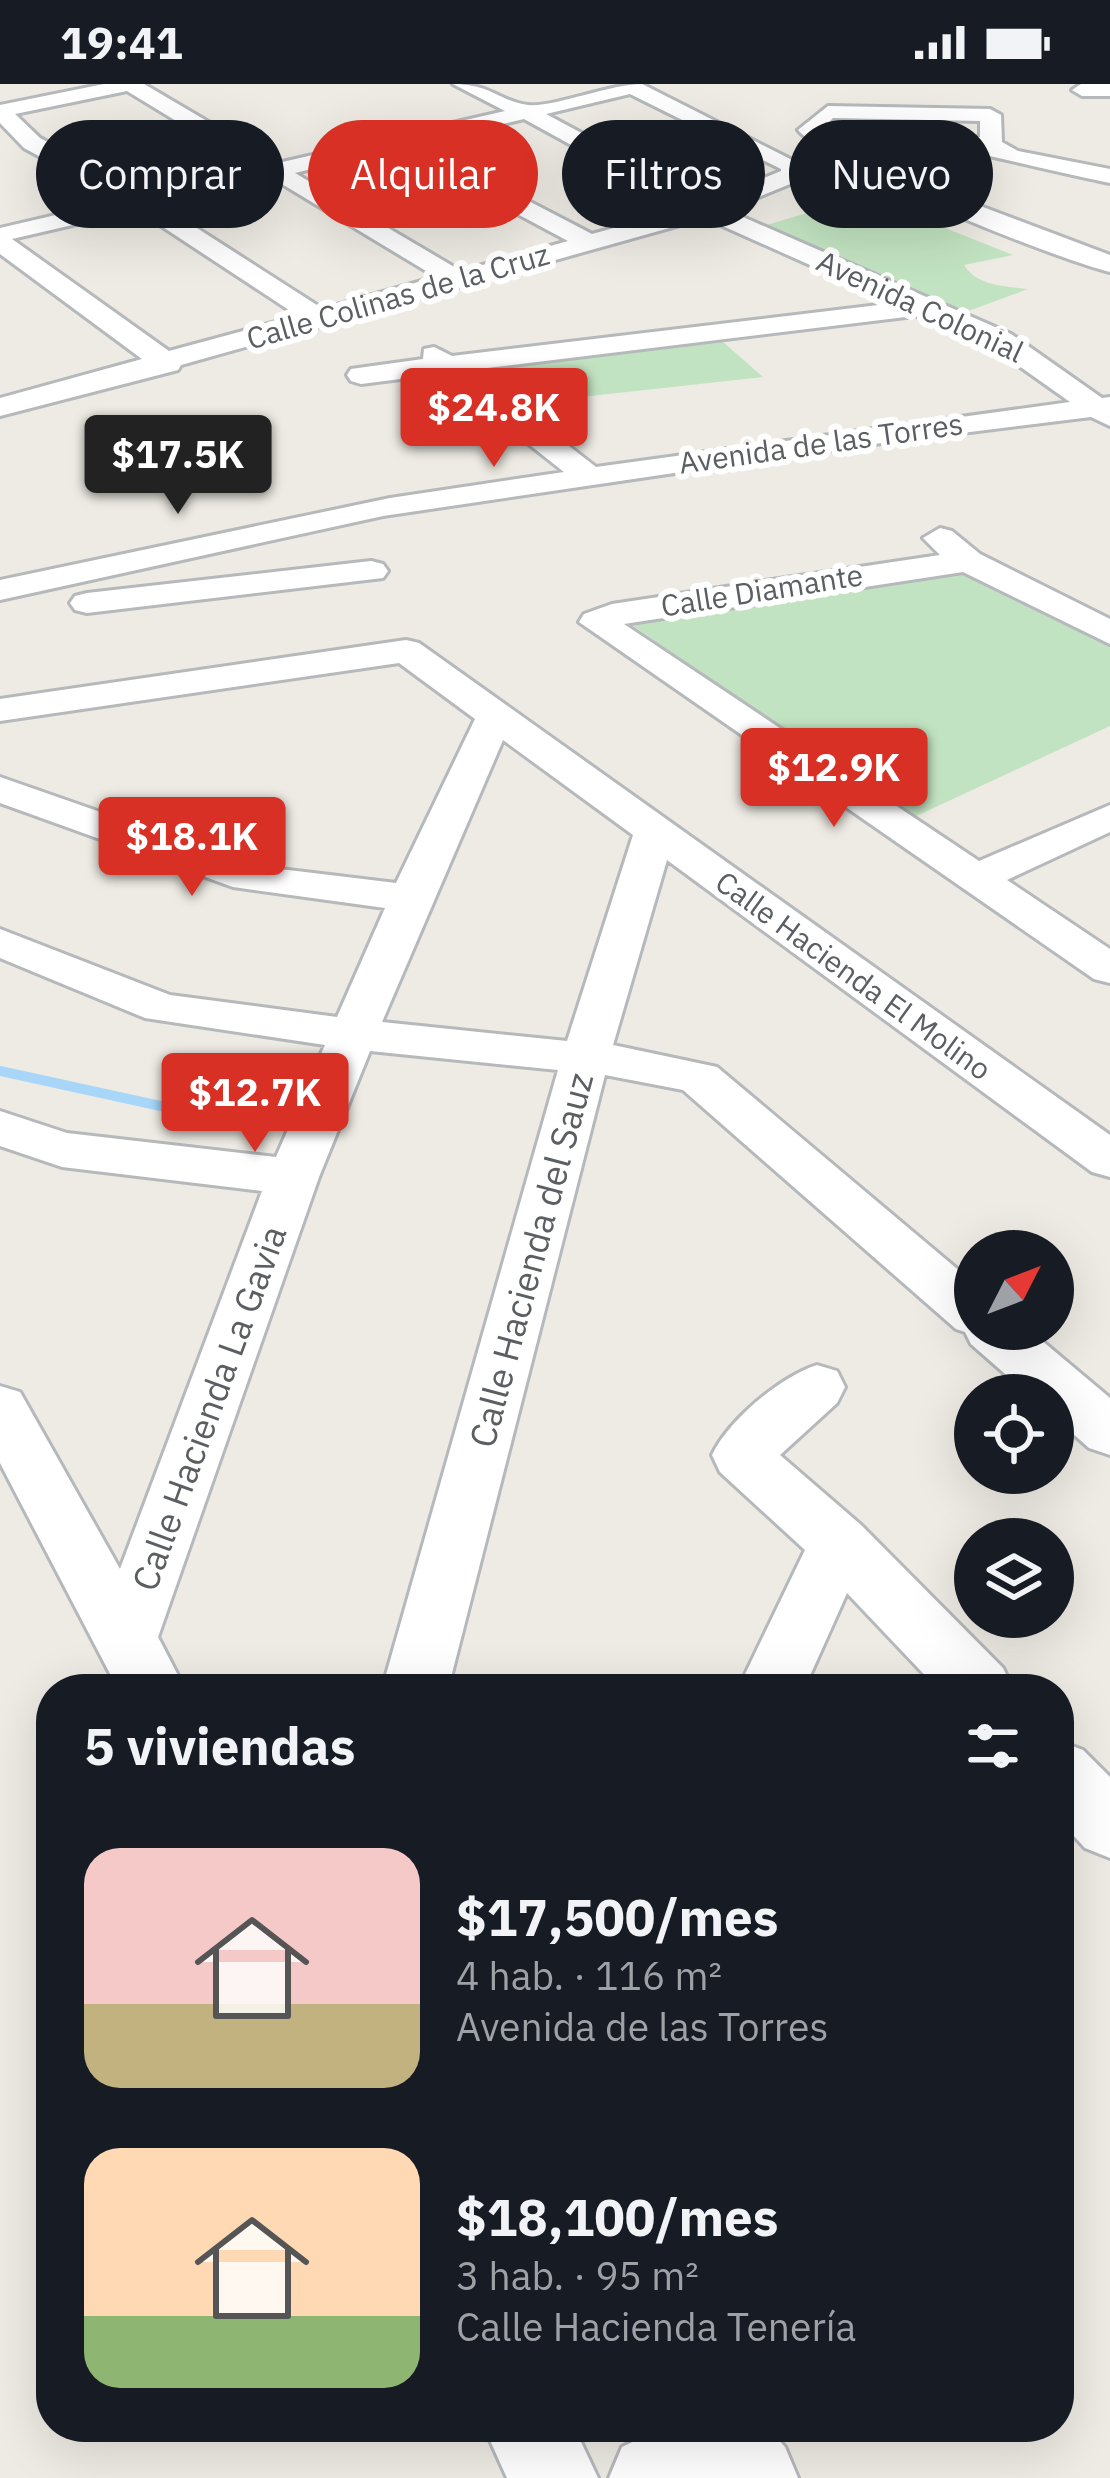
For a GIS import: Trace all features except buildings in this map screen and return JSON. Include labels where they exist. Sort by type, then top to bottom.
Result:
[{"type":"street","points":[[0,111],[99,87],[132,84],[190,120]]},
{"type":"street","name":"Avenida Colonial","points":[[463,84],[562,131]]},
{"type":"street","points":[[502,120],[630,86]]},
{"type":"street","name":"Calle Colinas de la Cruz","points":[[630,86],[699,120]]},
{"type":"street","points":[[1082,90],[1110,90]]},
{"type":"street","points":[[0,111],[36,145]]},
{"type":"street","points":[[819,120],[828,112],[990,115],[990,120]]},
{"type":"street","points":[[993,146],[1011,156],[1110,176]]},
{"type":"street","name":"Calle Colinas de la Cruz","points":[[765,152],[793,166],[792,175],[765,186]]},
{"type":"street","points":[[993,165],[1072,195]]},
{"type":"street","points":[[1014,173],[1052,165]]},
{"type":"street","points":[[284,177],[457,279]]},
{"type":"street","points":[[538,216],[588,242]]},
{"type":"street","points":[[993,218],[1104,258]]},
{"type":"street","points":[[0,238],[38,228]]},
{"type":"street","points":[[180,228],[321,320]]},
{"type":"street","name":"Calle Colinas de la Cruz","points":[[0,407],[169,364],[640,228]]},
{"type":"street","name":"Avenida Colonial","points":[[748,228],[1026,353],[1105,410]]},
{"type":"street","points":[[0,238],[169,364]]},
{"type":"street","points":[[809,296],[844,314]]},
{"type":"street","points":[[675,304],[728,329]]},
{"type":"street","points":[[362,307],[448,364],[587,476]]},
{"type":"street","points":[[361,375],[927,307]]},
{"type":"street","points":[[779,322],[801,347]]},
{"type":"street","points":[[547,327],[587,347]]},
{"type":"street","name":"Avenida de las Torres","points":[[0,590],[468,493],[857,437],[1105,410]]},
{"type":"street","points":[[857,437],[884,463]]},
{"type":"street","points":[[719,457],[746,492]]},
{"type":"street","points":[[430,464],[499,519]]},
{"type":"street","points":[[0,613],[384,582],[316,524]]},
{"type":"street","name":"Calle Diamante","points":[[975,879],[597,622],[612,615],[950,562],[1110,633]]},
{"type":"street","name":"Calle Hacienda El Molino","points":[[0,710],[406,651],[1110,1160]]},
{"type":"street","name":"Calle Hacienda La Gavia","points":[[139,1663],[292,1177],[494,718]]},
{"type":"street","points":[[0,789],[248,878],[411,898]]},
{"type":"street","points":[[975,879],[1110,817]]},
{"type":"street","name":"Calle Hacienda del Sauz","points":[[420,1674],[585,1060],[654,833]]},
{"type":"street","points":[[975,879],[1110,969]]},
{"type":"street","points":[[0,942],[161,1008],[644,1064],[700,1078],[954,1298]]},
{"type":"street","points":[[0,1128],[62,1150],[292,1177]]},
{"type":"street","points":[[1017,1350],[1105,1420]]},
{"type":"street","points":[[817,1387],[741,1454],[839,1543],[966,1674]]},
{"type":"street","points":[[0,1408],[139,1663]]},
{"type":"street","points":[[778,1674],[839,1543]]},
{"type":"street","points":[[1074,1788],[1110,1825]]},
{"type":"street","points":[[535,2442],[554,2478]]},
{"type":"street","points":[[653,2478],[724,2444],[754,2478]]},
{"type":"green space","points":[[789,218],[789,228],[945,228],[1013,255],[964,265],[969,272],[1001,286],[1028,289],[963,313],[762,228]]},
{"type":"green space","points":[[714,334],[763,377],[518,404],[477,372],[478,365]]},
{"type":"green space","points":[[964,567],[1110,644],[1110,726],[912,818],[623,619]]},
{"type":"waterway","points":[[0,1071],[261,1128]]}]
